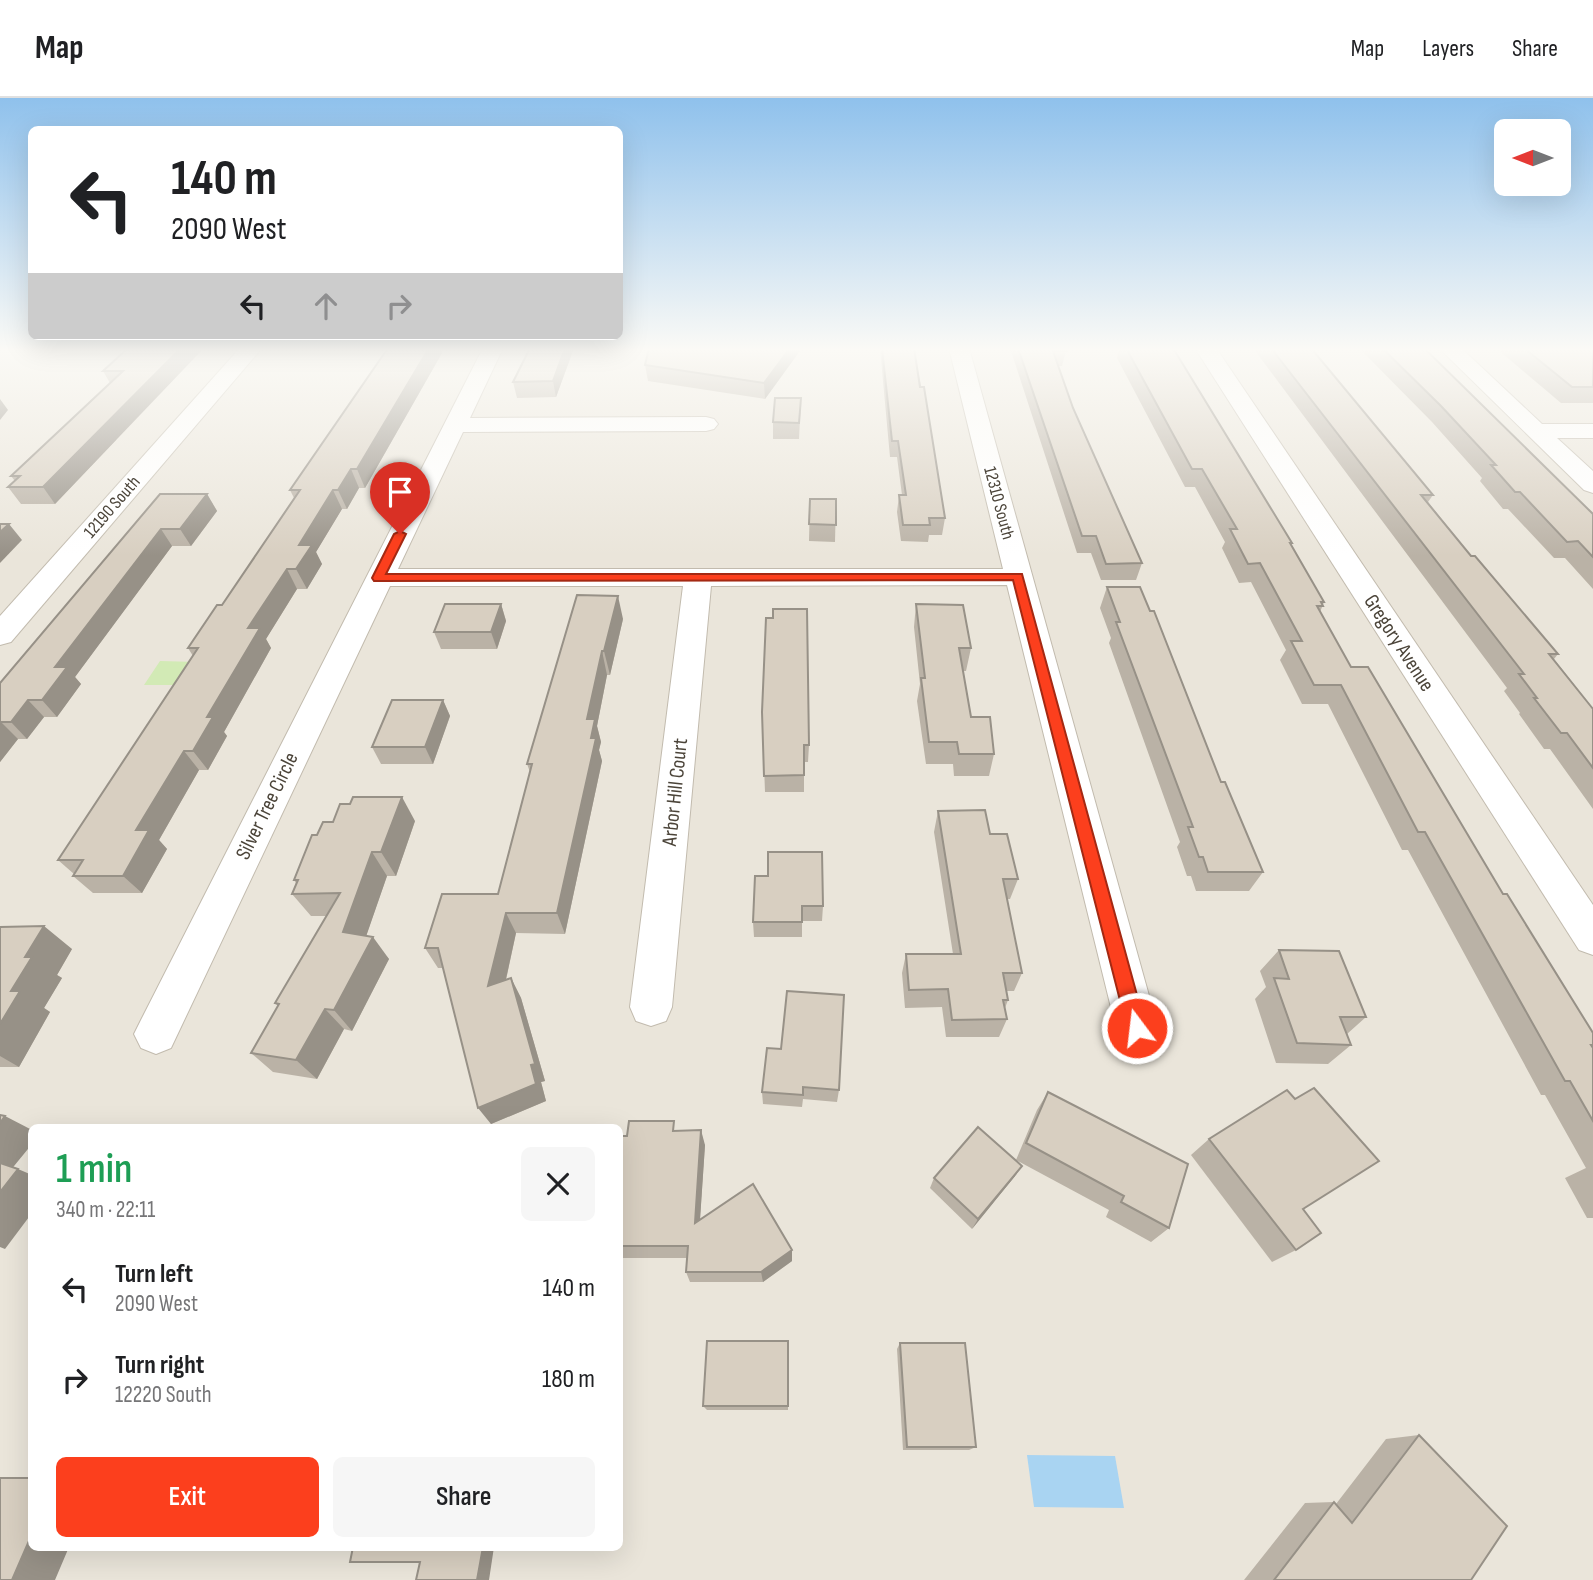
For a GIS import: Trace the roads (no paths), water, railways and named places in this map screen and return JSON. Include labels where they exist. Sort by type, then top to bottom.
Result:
[{"type":"street","name":"12190 South","points":[[0,635],[191,417]]},
{"type":"street","name":"Silver Tree Circle","points":[[156,1034],[458,417]]},
{"type":"street","name":"12310 South","points":[[977,417],[1137,1028]]},
{"type":"street","name":"Gregory Avenue","points":[[1250,417],[1593,939]]},
{"type":"street","points":[[1521,417],[1593,485]]},
{"type":"street","points":[[454,425],[706,424]]},
{"type":"street","points":[[1536,431],[1593,431]]},
{"type":"street","points":[[378,578],[1018,577]]},
{"type":"street","name":"Arbor Hill Court","points":[[651,1007],[698,578]]},
{"type":"water","points":[[1027,1455],[1115,1456],[1124,1508],[1034,1507]]}]
